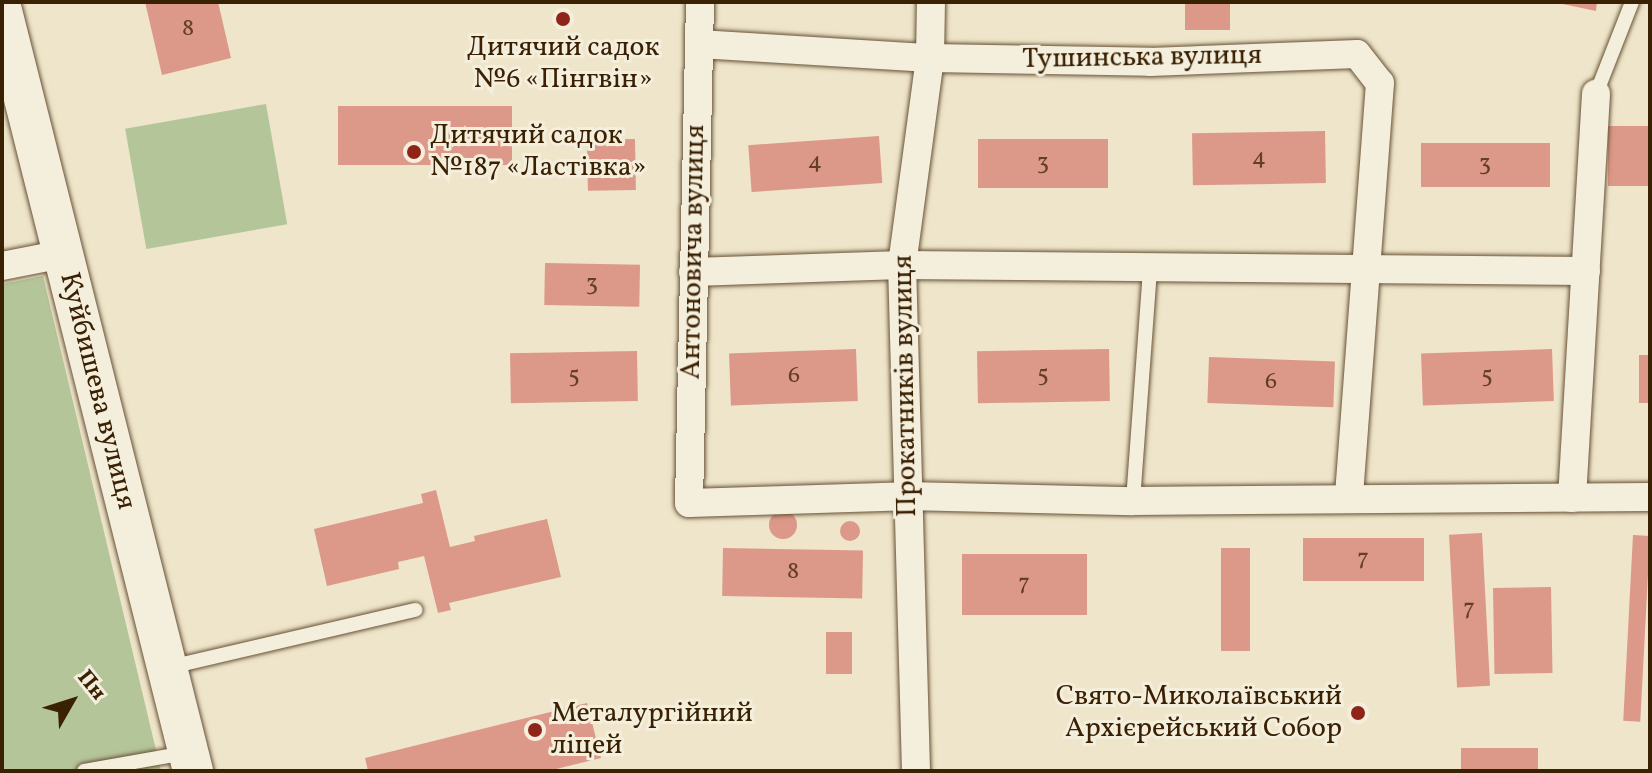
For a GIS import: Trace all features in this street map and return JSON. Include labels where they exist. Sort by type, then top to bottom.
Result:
[{"type":"main road","name":"Куйбишева вулиця","points":[[2,11],[191,762]]},
{"type":"street","name":"Антоновича вулиця","points":[[700,2],[689,503],[906,496]]},
{"type":"street","name":"Прокатників вулиця","points":[[916,771],[902,265],[930,58],[931,2]]},
{"type":"street","name":"Тушинська вулиця","points":[[699,44],[930,58],[1150,62],[1357,54],[1380,83],[1362,273],[1349,499]]},
{"type":"street","points":[[1572,498],[1596,94]]},
{"type":"street","points":[[2,266],[63,254]]},
{"type":"street","points":[[693,272],[902,265],[1362,273],[1586,271]]},
{"type":"street","points":[[906,496],[1133,501],[1650,497]]},
{"type":"lane","points":[[1596,94],[1632,2]]},
{"type":"lane","points":[[1133,501],[1150,268]]},
{"type":"lane","points":[[167,668],[415,610]]},
{"type":"lane","points":[[84,771],[191,762]]},
{"type":"green space","points":[[266,104],[287,224],[146,249],[125,129]]},
{"type":"green space","points":[[43,276],[161,771],[2,771],[2,284]]},
{"type":"building","points":[[145,2],[218,2],[231,58],[162,75]]},
{"type":"building","points":[[1185,2],[1230,2],[1230,30],[1185,30]]},
{"type":"building","points":[[1553,2],[1597,2],[1596,11]]},
{"type":"building","points":[[338,106],[512,106],[512,165],[338,165]]},
{"type":"building","points":[[1608,126],[1650,126],[1650,186],[1608,186]]},
{"type":"building","points":[[1325,131],[1326,183],[1193,185],[1192,133]]},
{"type":"building","points":[[879,136],[882,183],[752,192],[748,145]]},
{"type":"building","points":[[635,139],[636,190],[588,191],[587,140]]},
{"type":"building","points":[[978,139],[1108,139],[1108,188],[978,188]]},
{"type":"building","points":[[1421,143],[1550,143],[1550,187],[1421,187]]},
{"type":"building","points":[[545,263],[640,265],[639,307],[544,305]]},
{"type":"building","points":[[856,349],[858,401],[731,405],[729,353]]},
{"type":"building","points":[[1109,349],[1110,401],[978,403],[977,351]]},
{"type":"building","points":[[1552,349],[1554,401],[1423,406],[1421,354]]},
{"type":"building","points":[[637,351],[638,401],[511,403],[510,353]]},
{"type":"building","points":[[1639,355],[1650,355],[1650,403],[1639,403]]},
{"type":"building","points":[[1209,357],[1335,361],[1333,407],[1207,403]]},
{"type":"building","points":[[436,490],[450,547],[475,541],[474,536],[547,519],[561,577],[449,603],[451,610],[438,613],[424,556],[398,562],[399,569],[327,586],[314,529],[423,503],[421,494]]},
{"type":"building","points":[[783,511],[793,515],[797,525],[793,535],[783,539],[773,535],[769,525],[773,515]]},
{"type":"building","points":[[850,521],[857,524],[860,531],[857,538],[850,541],[843,538],[840,531],[843,524]]},
{"type":"building","points":[[1482,533],[1490,686],[1457,688],[1449,535]]},
{"type":"building","points":[[1633,535],[1650,536],[1640,722],[1623,721]]},
{"type":"building","points":[[1303,538],[1424,538],[1424,581],[1303,581]]},
{"type":"building","points":[[723,548],[863,550],[862,598],[722,596]]},
{"type":"building","points":[[1221,548],[1250,548],[1250,651],[1221,651]]},
{"type":"building","points":[[962,554],[1087,554],[1087,615],[962,615]]},
{"type":"building","points":[[1551,587],[1553,673],[1495,674],[1493,588]]},
{"type":"building","points":[[826,632],[852,632],[852,674],[826,674]]},
{"type":"building","name":"Металургійний ліцей","points":[[587,703],[601,758],[548,771],[368,771],[365,758]]},
{"type":"building","points":[[1461,748],[1538,748],[1538,771],[1461,771]]},
{"type":"place","name":"Дитячий садок №6 «Пінгвін»","points":[[563,19]]},
{"type":"place","name":"Дитячий садок №187 «Ластівка»","points":[[414,152]]},
{"type":"place","name":"Свято-Миколаївський Архієрейський Собор","points":[[1358,713]]},
{"type":"place","name":"Металургійний ліцей","points":[[535,730]]}]
